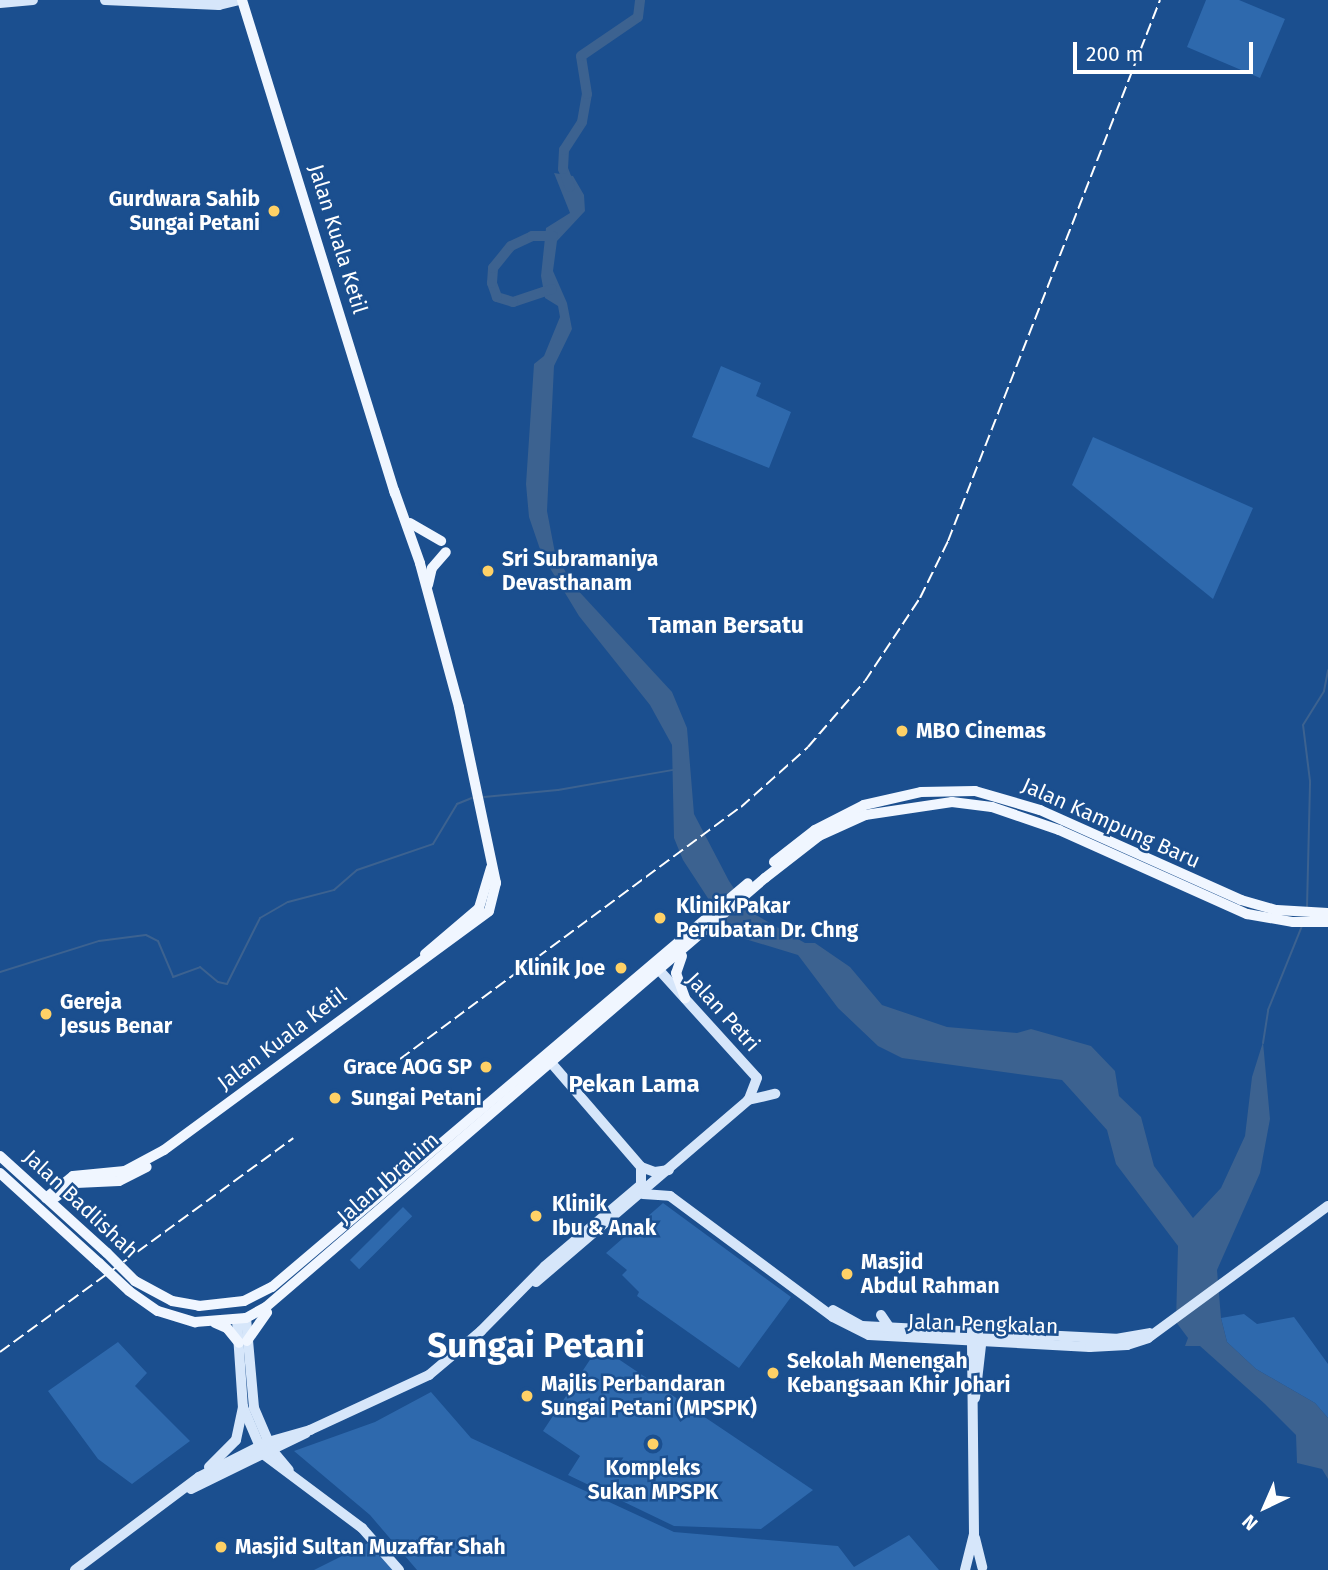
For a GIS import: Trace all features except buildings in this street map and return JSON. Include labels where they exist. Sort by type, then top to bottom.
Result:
[{"type":"main road","points":[[0,3],[33,0]]},
{"type":"main road","points":[[105,0],[219,5],[241,0]]},
{"type":"main road","name":"Jalan Kuala Ketil","points":[[241,0],[442,647]]},
{"type":"main road","name":"Jalan Kuala Ketil","points":[[29,1183],[47,1186],[128,1179],[422,958],[479,908],[491,868],[482,811],[427,588],[407,518],[394,490]]},
{"type":"main road","points":[[407,518],[419,532],[441,541]]},
{"type":"main road","points":[[427,588],[432,568],[446,552]]},
{"type":"main road","name":"Jalan Kampung Baru","points":[[707,924],[815,830],[864,805],[897,795],[960,789],[1026,804],[1210,888],[1294,917]]},
{"type":"main road","name":"Jalan Kampung Baru","points":[[762,876],[846,822],[889,808],[952,802],[1015,813],[1247,914],[1314,918],[1328,922]]},
{"type":"main road","points":[[1163,878],[1210,888],[1247,914]]},
{"type":"main road","name":"Jalan Kampung Baru","points":[[1314,918],[1328,913]]},
{"type":"main road","name":"Jalan Ibrahim","points":[[132,1286],[172,1301],[207,1307],[234,1303],[284,1279],[548,1059],[660,971],[687,947],[707,924]]},
{"type":"main road","name":"Jalan Ibrahim","points":[[132,1286],[170,1316],[209,1322],[241,1318],[281,1296],[618,994],[707,924]]},
{"type":"main road","points":[[685,998],[676,968],[687,947]]},
{"type":"main road","points":[[618,994],[652,970],[660,971]]},
{"type":"main road","name":"Jalan Petri","points":[[660,971],[757,1078],[775,1094],[748,1100]]},
{"type":"main road","points":[[548,1059],[641,1167],[655,1172],[670,1170]]},
{"type":"main road","name":"Jalan Petri","points":[[748,1100],[757,1078]]},
{"type":"main road","points":[[199,1476],[310,1430],[429,1375],[526,1288],[642,1190],[670,1170],[748,1100]]},
{"type":"main road","name":"Jalan Badlishah","points":[[0,1156],[72,1223],[101,1259]]},
{"type":"main road","points":[[0,1167],[48,1201],[101,1259]]},
{"type":"main road","points":[[641,1167],[642,1190]]},
{"type":"main road","points":[[642,1190],[670,1196],[666,1182],[670,1170]]},
{"type":"main road","name":"Jalan Badlishah","points":[[0,1173],[132,1286]]},
{"type":"main road","points":[[48,1201],[65,1184]]},
{"type":"main road","points":[[65,1184],[65,1204],[72,1223]]},
{"type":"main road","name":"Jalan Pengkalan","points":[[670,1196],[844,1324],[873,1337],[977,1337]]},
{"type":"main road","name":"Jalan Pengkalan","points":[[818,1304],[862,1326],[1115,1346],[1139,1342],[1174,1321],[1328,1206]]},
{"type":"main road","points":[[172,1301],[189,1311],[241,1318],[284,1279]]},
{"type":"main road","points":[[178,1496],[236,1440],[243,1407],[243,1342],[281,1296]]},
{"type":"main road","points":[[881,1315],[889,1327]]},
{"type":"main road","points":[[241,1318],[251,1394],[266,1448],[304,1485]]},
{"type":"main road","points":[[209,1322],[227,1328],[243,1342]]},
{"type":"main road","points":[[961,1569],[970,1556],[977,1337]]},
{"type":"main road","points":[[243,1407],[266,1448],[304,1485],[369,1534],[399,1570]]},
{"type":"main road","points":[[75,1570],[178,1496],[266,1448],[296,1440],[310,1430]]},
{"type":"main road","points":[[288,1469],[286,1455],[296,1440]]},
{"type":"main road","points":[[971,1536],[982,1567]]},
{"type":"main road","points":[[961,1569],[971,1536]]},
{"type":"shaded area","points":[[1206,0],[1239,0],[1285,19],[1260,78],[1187,47]]},
{"type":"shaded area","points":[[554,173],[573,176],[584,195],[585,211],[557,241],[553,271],[567,303],[572,329],[554,366],[547,511],[555,553],[573,585],[672,692],[687,728],[694,814],[729,881],[749,911],[805,943],[815,943],[850,967],[882,1005],[947,1027],[1017,1033],[1031,1029],[1091,1046],[1115,1071],[1119,1096],[1141,1117],[1154,1166],[1193,1218],[1221,1188],[1245,1136],[1252,1077],[1263,1042],[1270,1119],[1260,1173],[1217,1270],[1221,1318],[1227,1342],[1256,1369],[1315,1403],[1328,1418],[1328,1479],[1322,1469],[1297,1463],[1296,1435],[1265,1404],[1200,1346],[1185,1346],[1188,1338],[1176,1322],[1178,1246],[1116,1164],[1107,1130],[1062,1080],[902,1058],[878,1046],[838,1008],[798,955],[732,935],[683,860],[674,838],[672,745],[650,705],[579,616],[542,555],[529,517],[526,484],[534,364],[544,356],[560,317],[558,306],[545,298],[541,276],[546,228],[570,213]]},
{"type":"shaded area","points":[[721,366],[761,383],[756,396],[791,412],[769,468],[692,437]]},
{"type":"shaded area","points":[[1093,437],[1253,508],[1213,599],[1072,485]]},
{"type":"shaded area","points":[[663,1203],[791,1297],[739,1368],[637,1296],[639,1292],[622,1275],[627,1270],[606,1253]]},
{"type":"shaded area","points":[[403,1207],[412,1216],[359,1269],[350,1260]]},
{"type":"shaded area","points":[[1244,1314],[1257,1324],[1294,1317],[1328,1364],[1328,1418],[1315,1403],[1256,1369],[1227,1342],[1221,1318]]},
{"type":"shaded area","points":[[118,1342],[147,1373],[135,1386],[190,1441],[132,1484],[98,1459],[48,1391]]},
{"type":"shaded area","name":"Kompleks Sukan MPSPK","points":[[599,1346],[813,1490],[761,1529],[674,1526],[568,1475],[580,1456],[543,1431]]},
{"type":"shaded area","points":[[431,1392],[471,1438],[674,1532],[838,1546],[854,1567],[909,1535],[939,1570],[417,1570],[370,1515],[294,1451],[375,1422]]},
{"type":"shaded area","points":[[370,1542],[393,1570],[314,1570]]},
{"type":"waterway","name":"Sungai Petani","points":[[570,187],[563,169],[564,150],[582,122],[587,94],[581,56],[638,17],[640,0]]},
{"type":"waterway","name":"Sungai Petani","points":[[552,289],[513,302],[497,297],[492,283],[493,268],[511,246],[532,236],[553,236]]},
{"type":"waterway","points":[[1307,907],[1310,781],[1303,725],[1324,691],[1328,670]]},
{"type":"waterway","points":[[484,797],[558,790],[673,770]]},
{"type":"waterway","points":[[0,972],[99,941],[146,935],[158,941],[173,977],[200,967],[218,982],[227,984],[260,918],[288,902],[334,890],[357,870],[433,844],[457,804],[472,798]]},
{"type":"waterway","points":[[1263,1043],[1268,1010],[1302,926]]},
{"type":"railway","points":[[400,1059],[741,807],[808,747],[865,681],[920,598],[948,541],[1160,0]]},
{"type":"railway","points":[[0,1352],[293,1138]]},
{"type":"place","name":"Gurdwara Sahib Sungai Petani","points":[[274,211]]},
{"type":"place","name":"Sri Subramaniya Devasthanam","points":[[488,571]]},
{"type":"place","name":"MBO Cinemas","points":[[902,731]]},
{"type":"place","name":"Klinik Pakar Perubatan Dr. Chng","points":[[660,918]]},
{"type":"place","name":"Klinik Joe","points":[[621,968]]},
{"type":"place","name":"Gereja Jesus Benar","points":[[46,1014]]},
{"type":"place","name":"Grace AOG SP","points":[[486,1067]]},
{"type":"place","name":"Sungai Petani","points":[[335,1098]]},
{"type":"place","name":"Klinik Ibu & Anak","points":[[536,1216]]},
{"type":"place","name":"Masjid Abdul Rahman","points":[[847,1274]]},
{"type":"place","name":"Sekolah Menengah Kebangsaan Khir Johari","points":[[773,1373]]},
{"type":"place","name":"Majlis Perbandaran Sungai Petani (MPSPK)","points":[[527,1396]]},
{"type":"place","name":"Kompleks Sukan MPSPK","points":[[653,1444]]},
{"type":"place","name":"Masjid Sultan Muzaffar Shah","points":[[221,1547]]},
{"type":"district","name":"Taman Bersatu","points":[[726,625]]},
{"type":"district","name":"Pekan Lama","points":[[634,1085]]},
{"type":"district","name":"Sungai Petani","points":[[536,1345]]}]
